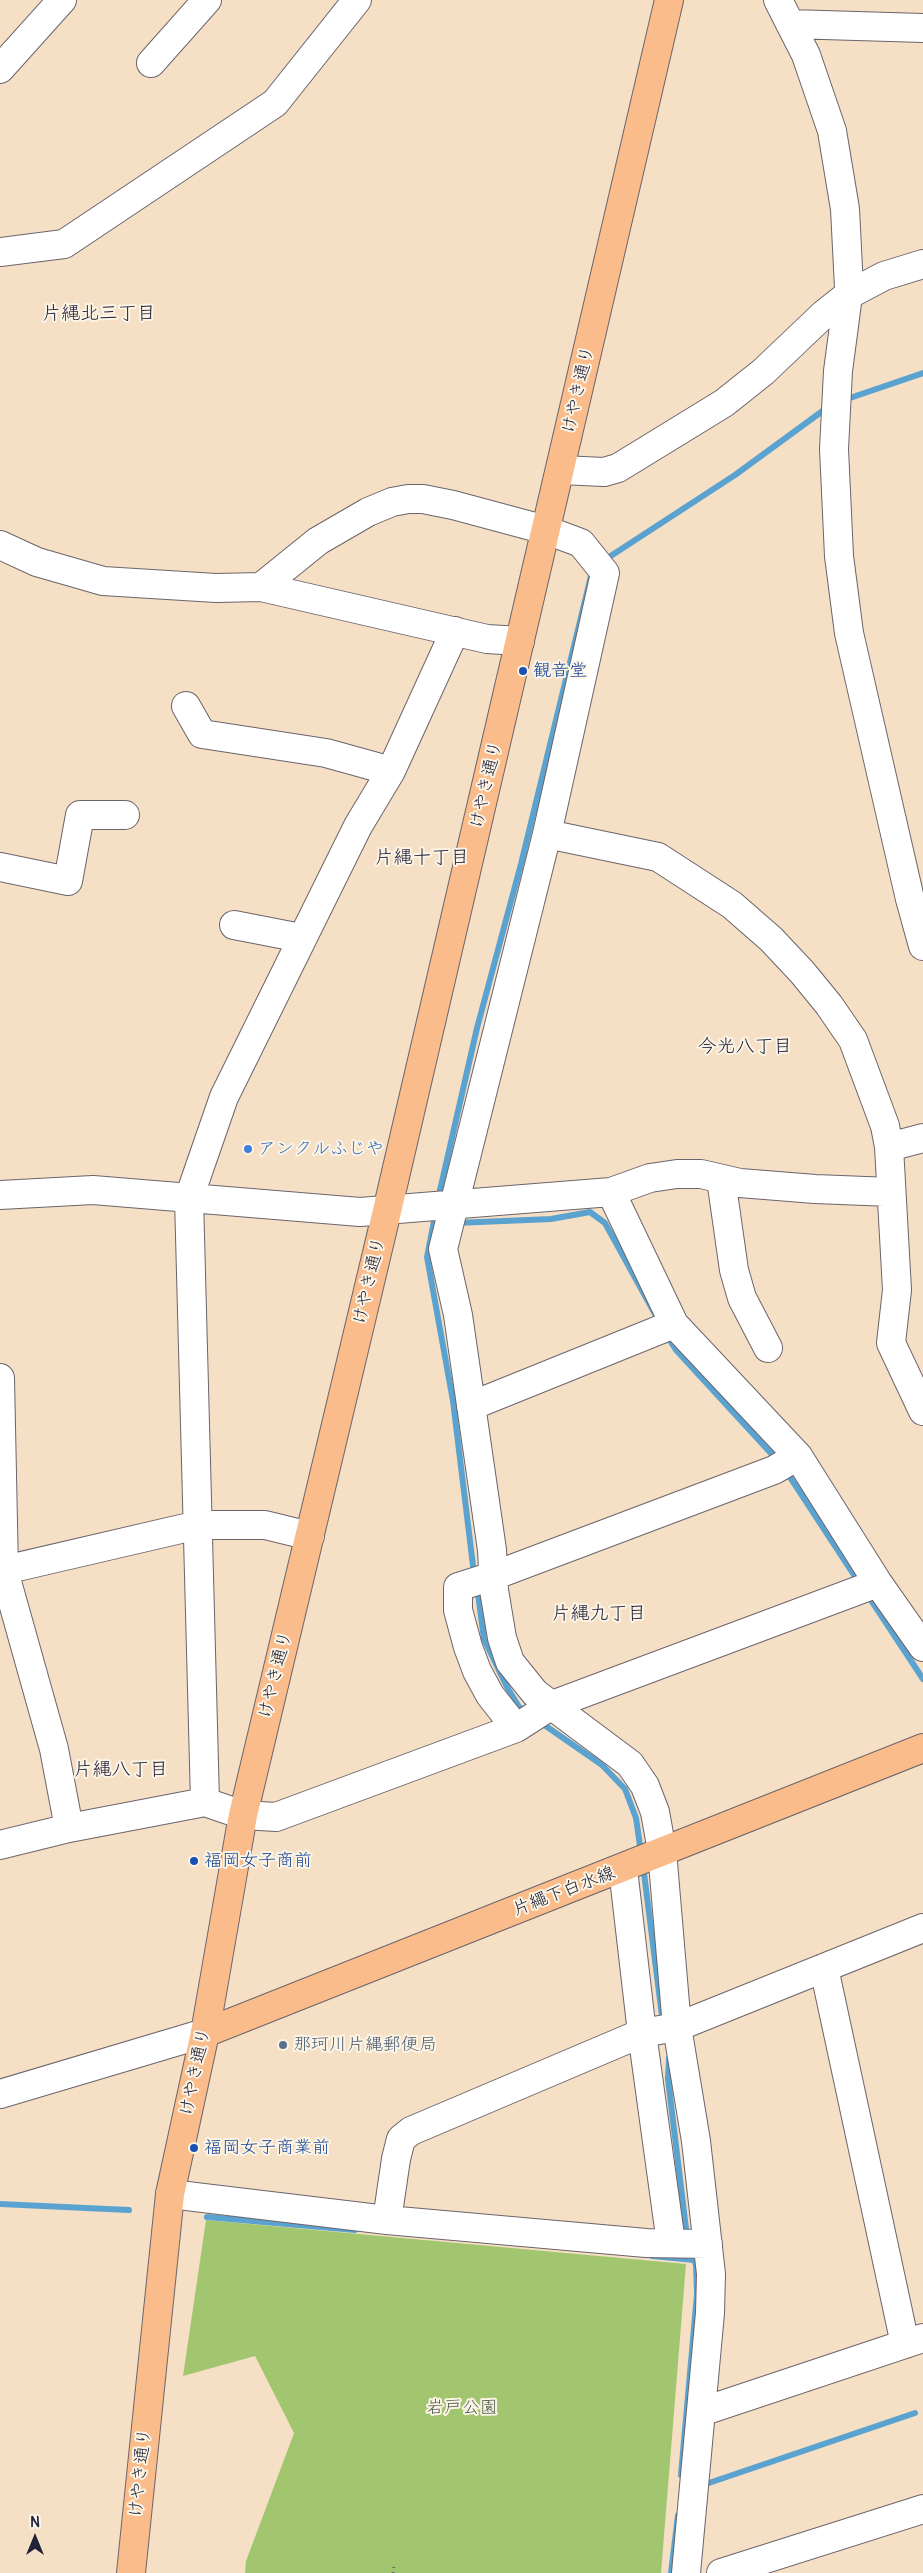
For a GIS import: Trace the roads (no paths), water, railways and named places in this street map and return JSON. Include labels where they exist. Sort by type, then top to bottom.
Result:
[{"type":"main road","name":"けやき通り","points":[[131,2573],[170,2194],[204,2033],[242,1816],[387,1211],[669,0]]},
{"type":"main road","name":"片繩下白水線","points":[[204,2033],[623,1869],[662,1851],[923,1748]]},
{"type":"street","points":[[0,69],[62,0]]},
{"type":"street","points":[[151,63],[206,0]]},
{"type":"street","points":[[0,252],[64,244],[275,103],[355,3]]},
{"type":"street","points":[[784,12],[923,28]]},
{"type":"street","points":[[784,12],[806,54],[832,131],[845,209],[848,295],[838,371],[834,449],[839,556],[848,634],[923,946]]},
{"type":"street","points":[[561,470],[604,472],[626,463],[724,403],[763,372],[824,314],[848,295],[884,276],[923,264]]},
{"type":"street","points":[[261,587],[318,541],[368,512],[392,502],[423,499],[546,530],[581,542],[605,573],[547,834],[509,980],[456,1206],[443,1250],[458,1315],[492,1550],[493,1576],[502,1638],[510,1662],[535,1693],[630,1764],[645,1786],[654,1812],[662,1851],[677,2027],[696,2141],[711,2274],[710,2313],[686,2573]]},
{"type":"street","points":[[0,545],[37,562],[103,581],[216,588],[261,587],[487,639],[520,641]]},
{"type":"street","points":[[205,1802],[189,1198],[224,1097],[358,826],[391,771],[454,631]]},
{"type":"street","points":[[186,706],[202,734],[221,739],[326,753],[391,771]]},
{"type":"street","points":[[0,868],[68,881],[80,815],[125,815]]},
{"type":"street","points":[[547,834],[658,857],[732,905],[771,940],[823,998],[853,1040],[879,1109],[889,1147],[897,1290],[891,1343],[923,1411]]},
{"type":"street","points":[[234,925],[301,938]]},
{"type":"street","points":[[889,1147],[923,1138]]},
{"type":"street","points":[[0,1195],[93,1190],[360,1212],[456,1206],[611,1192],[650,1178],[676,1174],[701,1174],[721,1179],[807,1189],[891,1192]]},
{"type":"street","points":[[721,1179],[734,1270],[742,1298],[768,1348]]},
{"type":"street","points":[[611,1192],[674,1324],[798,1456],[878,1583],[923,1646]]},
{"type":"street","points":[[470,1406],[674,1324]]},
{"type":"street","points":[[0,1378],[2,1571],[58,1764],[69,1828]]},
{"type":"street","points":[[516,1728],[490,1695],[476,1671],[458,1610],[458,1587],[493,1576],[774,1470],[798,1456]]},
{"type":"street","points":[[2,1571],[198,1525],[265,1525],[310,1536]]},
{"type":"street","points":[[0,1844],[69,1828],[205,1802],[242,1816],[276,1817],[516,1728],[552,1706],[878,1583]]},
{"type":"street","points":[[623,1869],[642,2033],[671,2243]]},
{"type":"street","points":[[387,2220],[399,2145],[401,2139],[411,2131],[642,2033],[677,2027],[923,1928]]},
{"type":"street","points":[[701,2412],[914,2341],[824,1968]]},
{"type":"street","points":[[0,2094],[204,2033]]},
{"type":"street","points":[[170,2194],[387,2220],[646,2243],[708,2244]]},
{"type":"street","points":[[721,2573],[923,2509]]},
{"type":"waterway","points":[[844,400],[923,373]]},
{"type":"waterway","points":[[603,561],[735,475],[828,407]]},
{"type":"waterway","points":[[438,1199],[477,1028],[521,864],[593,568]]},
{"type":"waterway","points":[[436,1211],[427,1257],[453,1401],[474,1574]]},
{"type":"waterway","points":[[456,1223],[551,1219],[590,1212],[605,1223],[655,1314]]},
{"type":"waterway","points":[[666,1334],[676,1350],[778,1461]]},
{"type":"waterway","points":[[786,1471],[860,1584]]},
{"type":"waterway","points":[[477,1586],[484,1639],[507,1687],[519,1707],[528,1713]]},
{"type":"waterway","points":[[867,1594],[923,1679]]},
{"type":"waterway","points":[[540,1722],[602,1765],[625,1789],[636,1818],[641,1853]]},
{"type":"waterway","points":[[643,1865],[663,2024]]},
{"type":"waterway","points":[[669,2058],[668,2079],[687,2237]]},
{"type":"waterway","points":[[0,2204],[129,2210]]},
{"type":"waterway","points":[[207,2217],[355,2230]]},
{"type":"waterway","points":[[681,2475],[697,2294],[696,2265],[691,2251]]},
{"type":"waterway","points":[[652,2256],[694,2260]]},
{"type":"waterway","points":[[703,2485],[915,2413]]},
{"type":"waterway","points":[[671,2573],[678,2515]]},
{"type":"place","name":"観音堂","points":[[523,671]]},
{"type":"place","name":"アンクルふじや","points":[[248,1149]]},
{"type":"place","name":"福岡女子商前","points":[[194,1861]]},
{"type":"place","name":"那珂川片縄郵便局","points":[[283,2045]]},
{"type":"place","name":"福岡女子商業前","points":[[194,2148]]},
{"type":"district","name":"片縄北三丁目","points":[[99,314]]},
{"type":"district","name":"片縄十丁目","points":[[422,858]]},
{"type":"district","name":"今光八丁目","points":[[745,1047]]},
{"type":"district","name":"片縄九丁目","points":[[599,1614]]},
{"type":"district","name":"片縄八丁目","points":[[121,1770]]},
{"type":"park label","name":"岩戸公園","points":[[462,2408]]}]
